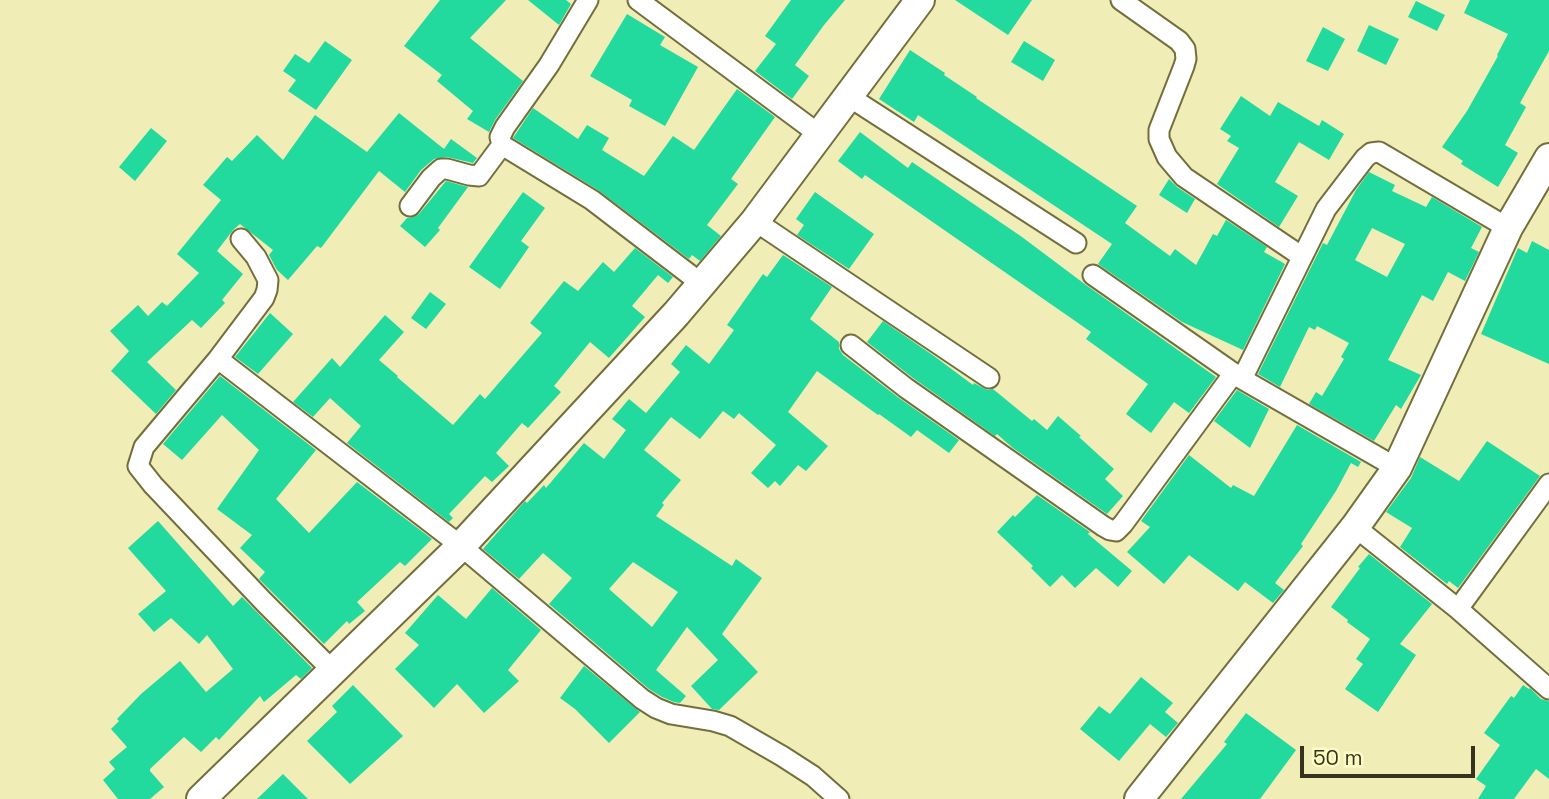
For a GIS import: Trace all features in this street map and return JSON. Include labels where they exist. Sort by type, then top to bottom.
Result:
[{"type":"street","points":[[588,0],[549,65],[505,127],[500,137],[502,145],[592,201],[702,284]]},
{"type":"street","points":[[201,799],[461,546],[676,314],[755,221],[920,0]]},
{"type":"street","points":[[1121,0],[1179,41],[1185,49],[1184,66],[1158,130],[1167,157],[1184,177],[1301,256]]},
{"type":"street","points":[[642,1],[820,135]]},
{"type":"street","points":[[848,96],[1076,243]]},
{"type":"street","points":[[410,206],[441,169],[479,176],[502,145]]},
{"type":"street","points":[[851,345],[1006,459],[1103,526],[1115,531],[1124,524],[1238,376],[1276,311],[1326,209],[1371,153],[1379,152],[1508,229]]},
{"type":"street","points":[[1139,799],[1355,527],[1397,468],[1508,229],[1548,162]]},
{"type":"street","points":[[755,221],[989,378]]},
{"type":"street","points":[[241,239],[256,257],[268,280],[264,298],[218,359],[144,447],[138,466],[264,602],[333,671]]},
{"type":"street","points":[[1093,275],[1238,376],[1397,468]]},
{"type":"street","points":[[218,359],[461,546],[642,699],[670,714],[730,726],[813,776],[839,799]]},
{"type":"street","points":[[1458,609],[1549,484]]},
{"type":"street","points":[[1355,527],[1458,609],[1549,689]]},
{"type":"building","points":[[440,0],[506,0],[470,38],[523,81],[489,132],[467,119],[473,111],[437,81],[442,75],[404,46]]},
{"type":"building","points":[[528,0],[566,0],[571,4],[559,25]]},
{"type":"building","points":[[791,0],[845,0],[795,65],[809,76],[792,99],[755,71],[776,44],[765,36]]},
{"type":"building","points":[[955,0],[1032,0],[1008,35]]},
{"type":"building","points":[[1470,0],[1549,0],[1549,51],[1520,103],[1526,107],[1505,145],[1518,153],[1498,187],[1461,164],[1463,161],[1442,147],[1467,111],[1508,34],[1464,13]]},
{"type":"building","points":[[1416,1],[1445,15],[1437,31],[1408,17]]},
{"type":"building","points":[[627,14],[665,37],[660,45],[698,67],[665,126],[629,106],[632,100],[590,76]]},
{"type":"building","points":[[1369,25],[1399,39],[1386,65],[1357,51]]},
{"type":"building","points":[[1323,27],[1345,39],[1328,71],[1306,61]]},
{"type":"building","points":[[325,41],[352,60],[316,110],[288,91],[296,80],[283,71],[295,54],[309,63]]},
{"type":"building","points":[[1024,41],[1055,60],[1043,81],[1011,62]]},
{"type":"building","points":[[910,50],[976,98],[1137,206],[1125,223],[1170,256],[1175,249],[1196,265],[1213,234],[1217,236],[1226,220],[1267,247],[1264,252],[1285,264],[1243,350],[1182,322],[1098,264],[1112,244],[918,115],[914,122],[879,99]]},
{"type":"building","points":[[737,89],[775,117],[731,179],[738,184],[707,225],[721,236],[700,261],[692,255],[689,259],[598,190],[513,138],[533,108],[578,139],[587,125],[609,138],[602,150],[644,176],[673,136],[694,150]]},
{"type":"building","points":[[1241,96],[1270,116],[1278,102],[1319,126],[1322,120],[1344,134],[1329,160],[1299,142],[1275,182],[1298,196],[1279,227],[1217,184],[1239,148],[1227,141],[1231,136],[1220,129]]},
{"type":"building","points":[[399,113],[444,149],[451,139],[477,158],[473,163],[447,157],[434,159],[421,170],[405,192],[379,171],[321,248],[317,246],[288,280],[277,270],[269,255],[273,250],[240,224],[217,251],[243,274],[222,300],[225,303],[201,328],[192,320],[147,362],[176,390],[156,414],[111,371],[129,351],[110,331],[138,305],[148,316],[162,302],[167,306],[199,273],[177,254],[221,200],[203,185],[227,157],[232,161],[257,135],[283,160],[315,115],[367,152]]},
{"type":"building","points":[[151,128],[167,141],[135,181],[119,167]]},
{"type":"building","points":[[860,132],[908,168],[912,162],[1022,237],[1216,377],[1189,413],[1174,402],[1151,433],[1126,414],[1148,384],[1086,339],[1091,332],[865,175],[862,179],[838,161]]},
{"type":"building","points":[[1369,172],[1395,185],[1392,191],[1426,207],[1432,197],[1482,227],[1471,248],[1479,252],[1465,281],[1448,272],[1433,301],[1422,295],[1388,360],[1421,375],[1401,409],[1396,405],[1374,441],[1309,404],[1316,392],[1322,396],[1344,359],[1341,357],[1349,343],[1317,326],[1315,330],[1309,327],[1280,387],[1258,374],[1323,243],[1327,245],[1356,190]],"holes":[[[1372,228],[1405,244],[1387,277],[1355,260]]]},
{"type":"building","points":[[1169,179],[1195,199],[1187,213],[1159,195]]},
{"type":"building","points":[[446,181],[468,187],[438,228],[440,230],[425,247],[400,226],[407,218],[419,214]]},
{"type":"building","points":[[523,192],[545,208],[521,241],[529,247],[500,289],[469,267]]},
{"type":"building","points":[[815,192],[874,234],[849,269],[797,235],[804,225],[796,219]]},
{"type":"building","points":[[1532,241],[1549,250],[1549,364],[1481,334],[1518,248],[1527,253]]},
{"type":"building","points":[[635,248],[673,277],[668,283],[658,275],[632,306],[645,317],[609,358],[590,342],[554,386],[561,392],[528,428],[522,423],[496,453],[509,466],[492,482],[485,476],[449,514],[453,518],[449,522],[347,443],[361,426],[330,398],[313,417],[293,402],[332,358],[340,367],[385,315],[404,332],[379,360],[453,425],[480,394],[485,399],[542,333],[530,323],[564,281],[578,291],[603,262],[614,272]]},
{"type":"building","points":[[783,255],[832,287],[810,319],[839,342],[843,355],[959,440],[949,453],[917,430],[911,437],[817,371],[788,412],[828,446],[806,471],[798,465],[780,486],[775,481],[768,488],[751,473],[776,445],[739,413],[734,419],[723,411],[700,439],[671,417],[644,450],[681,480],[662,503],[664,505],[656,516],[732,566],[736,559],[762,578],[722,634],[758,672],[719,710],[712,709],[691,686],[718,660],[687,627],[656,670],[686,696],[680,703],[649,689],[549,604],[572,578],[543,553],[519,579],[483,549],[525,501],[527,503],[544,485],[546,488],[584,443],[604,459],[626,430],[612,419],[629,399],[646,413],[680,372],[671,364],[686,345],[709,364],[734,330],[727,325],[763,274],[767,277]],"holes":[[[633,562],[678,592],[652,627],[609,589]]]},
{"type":"building","points":[[430,292],[446,304],[426,329],[411,318]]},
{"type":"building","points":[[270,313],[293,334],[258,374],[235,357]]},
{"type":"building","points":[[883,321],[973,385],[974,383],[988,390],[993,389],[1047,430],[1058,416],[1114,469],[1105,479],[1123,496],[1107,514],[997,434],[995,436],[913,378],[867,342]]},
{"type":"building","points":[[220,376],[316,450],[276,499],[309,533],[357,482],[432,539],[405,566],[400,562],[357,602],[365,611],[349,624],[347,621],[324,644],[259,579],[265,572],[240,548],[252,535],[217,509],[259,450],[222,415],[182,460],[163,444]]},
{"type":"building","points":[[1237,390],[1269,409],[1250,448],[1214,421]]},
{"type":"building","points":[[1297,425],[1361,462],[1358,467],[1351,463],[1301,544],[1303,546],[1275,583],[1284,590],[1273,603],[1245,582],[1238,591],[1189,555],[1164,584],[1127,552],[1150,527],[1141,521],[1189,455],[1231,488],[1233,485],[1254,496]]},
{"type":"building","points":[[1487,441],[1540,476],[1458,588],[1449,581],[1447,584],[1400,547],[1412,528],[1386,512],[1411,478],[1420,457],[1459,481]]},
{"type":"building","points":[[1037,495],[1090,532],[1088,534],[1132,571],[1118,587],[1096,568],[1075,588],[1062,575],[1050,587],[1031,568],[1033,566],[997,532]]},
{"type":"building","points":[[158,521],[233,606],[242,597],[312,668],[301,679],[296,675],[264,702],[260,696],[219,740],[216,737],[201,752],[184,737],[150,769],[164,787],[150,799],[118,799],[103,780],[115,769],[109,762],[127,747],[111,729],[119,721],[117,719],[141,694],[180,661],[206,692],[233,669],[207,635],[199,644],[171,618],[154,632],[138,614],[166,591],[128,548]]},
{"type":"building","points":[[1369,554],[1432,604],[1400,644],[1416,655],[1378,712],[1345,689],[1363,664],[1356,659],[1370,639],[1331,607]]},
{"type":"building","points":[[492,588],[541,630],[508,670],[519,681],[484,713],[457,684],[434,708],[395,669],[419,645],[405,633],[438,595],[466,619]]},
{"type":"building","points":[[584,666],[640,712],[609,743],[560,698]]},
{"type":"building","points":[[1141,677],[1173,703],[1165,712],[1178,723],[1166,737],[1150,724],[1119,761],[1080,729],[1099,706],[1110,714]]},
{"type":"building","points":[[353,685],[403,736],[350,784],[307,741],[337,712],[332,706]]},
{"type":"building","points":[[1523,685],[1541,699],[1549,701],[1549,779],[1536,769],[1514,799],[1478,799],[1486,786],[1476,779],[1500,745],[1484,733],[1511,696],[1514,698]]},
{"type":"building","points":[[1246,713],[1296,750],[1260,799],[1181,799],[1227,744],[1224,742]]},
{"type":"building","points":[[283,774],[308,799],[257,799]]}]
